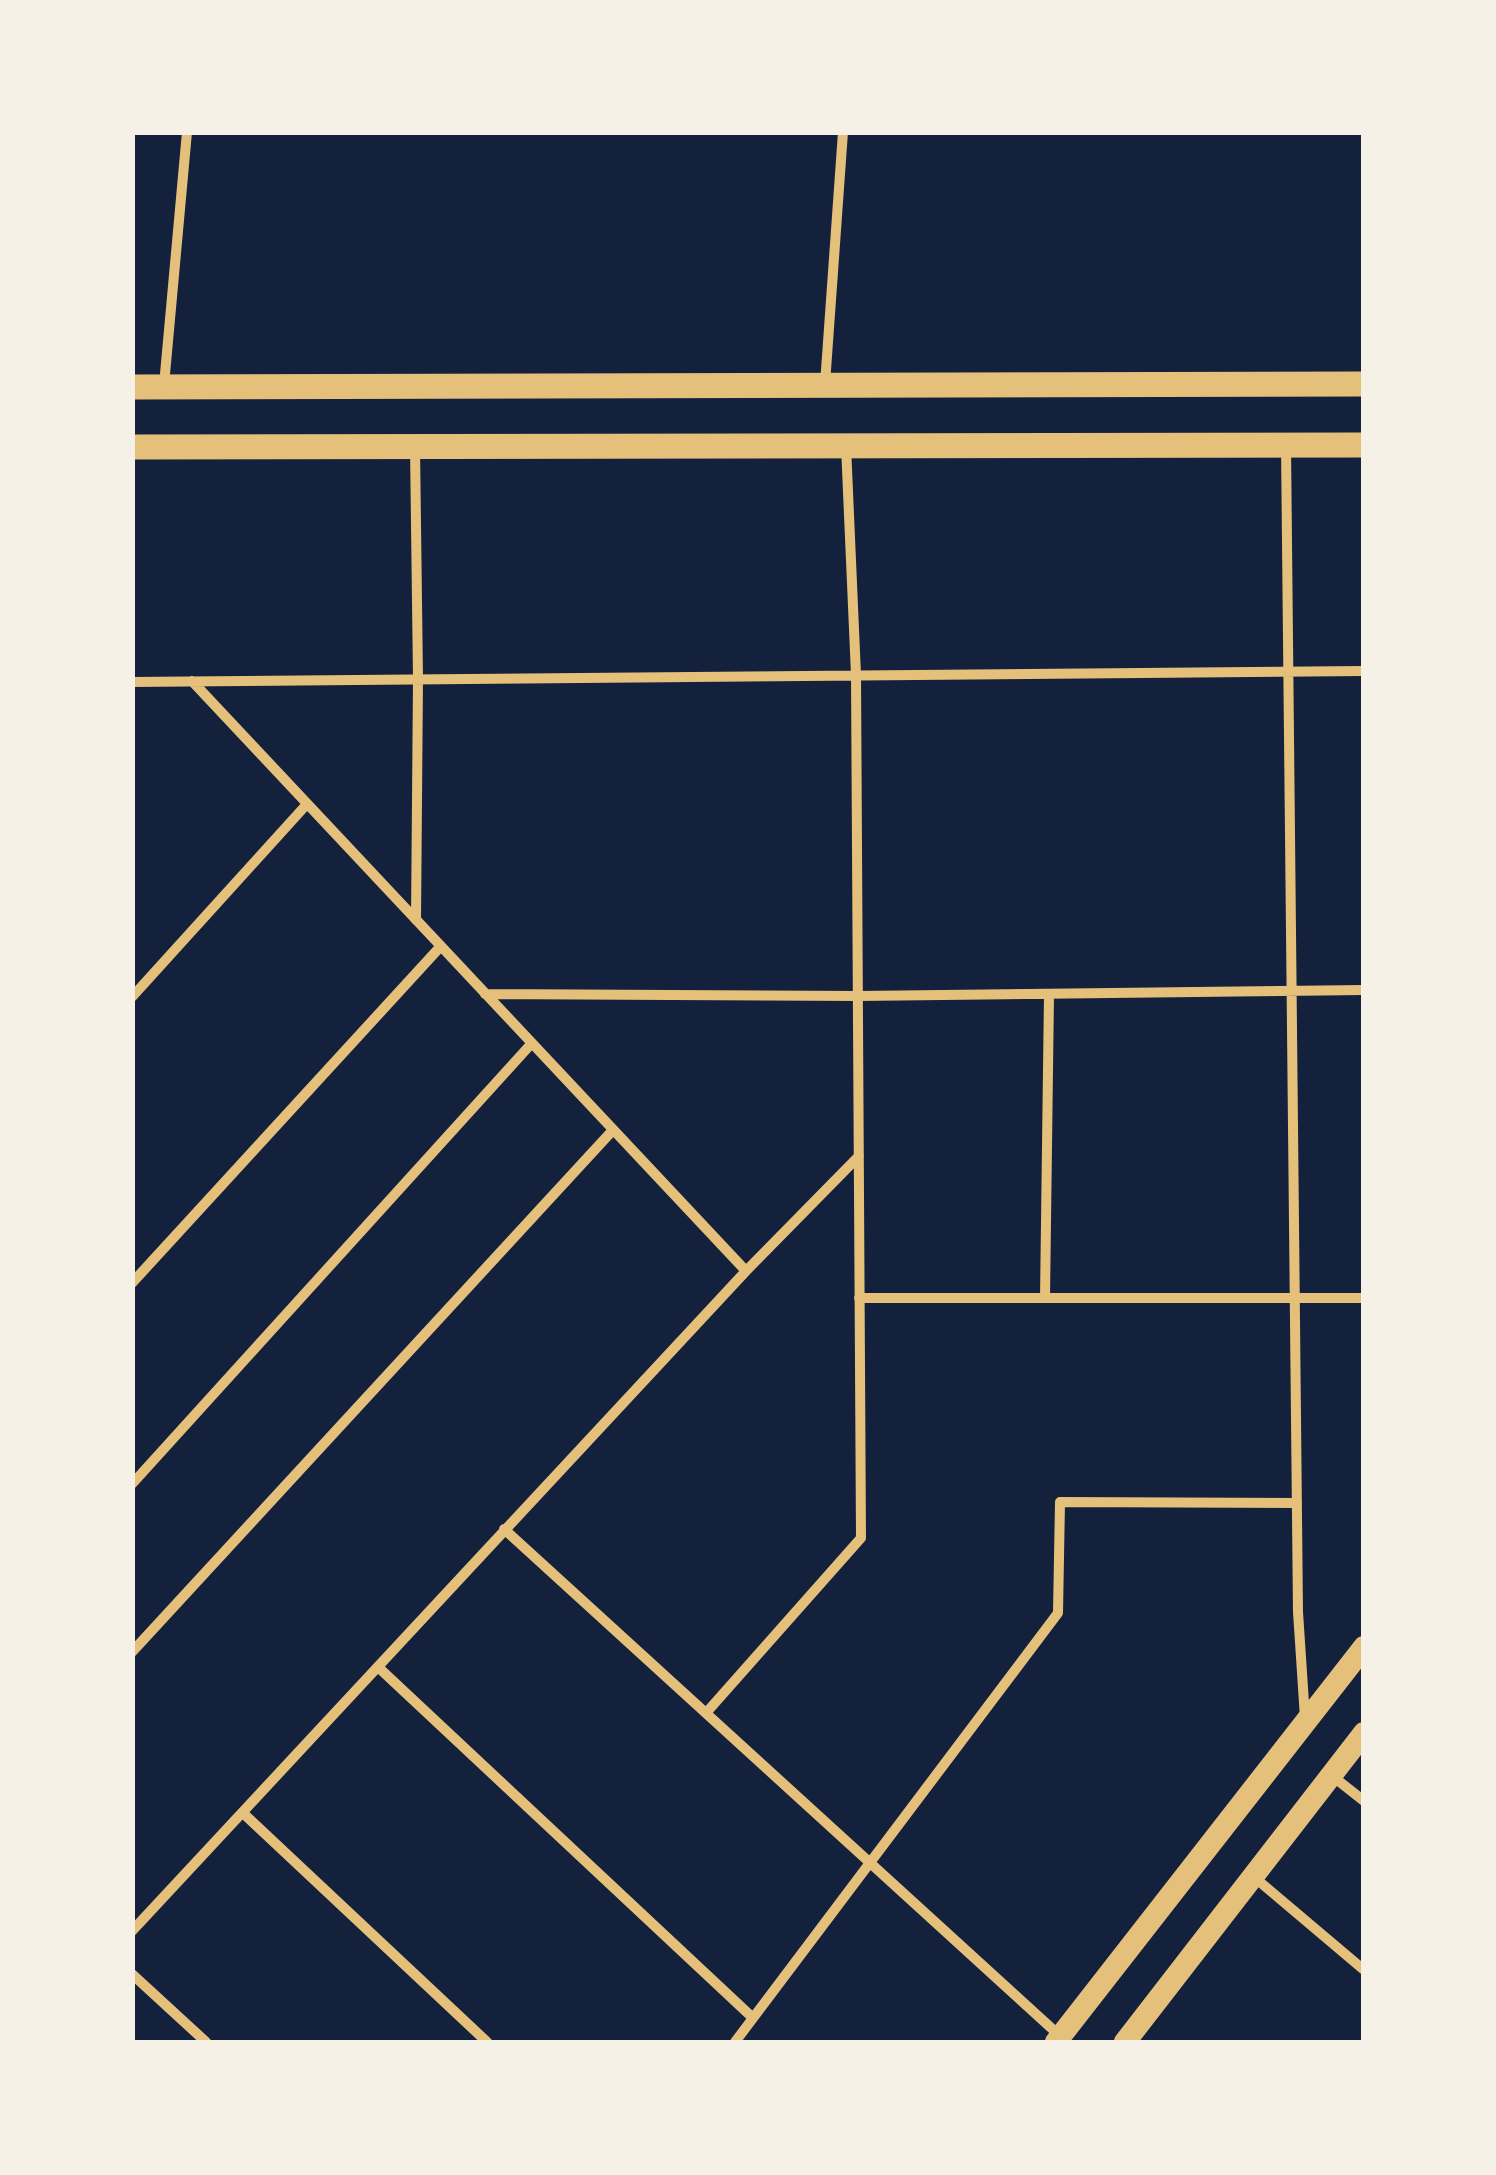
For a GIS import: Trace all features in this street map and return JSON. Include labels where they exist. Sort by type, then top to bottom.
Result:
[{"type":"highway","points":[[132,386],[1364,384]]},
{"type":"highway","points":[[132,447],[1364,445]]},
{"type":"main road","points":[[1058,2040],[1364,1646]]},
{"type":"main road","points":[[1124,2042],[1364,1733]]},
{"type":"street","points":[[164,386],[188,132]]},
{"type":"street","points":[[825,385],[843,132]]},
{"type":"street","points":[[1286,444],[1298,1612],[1305,1722]]},
{"type":"street","points":[[706,1713],[861,1538],[856,675],[846,445]]},
{"type":"street","points":[[415,446],[416,920]]},
{"type":"street","points":[[132,682],[1364,671]]},
{"type":"street","points":[[192,681],[746,1271]]},
{"type":"street","points":[[132,997],[307,804]]},
{"type":"street","points":[[132,1283],[441,946]]},
{"type":"street","points":[[485,994],[858,996],[1364,990]]},
{"type":"street","points":[[1044,1298],[1049,994]]},
{"type":"street","points":[[132,1484],[532,1043]]},
{"type":"street","points":[[132,1652],[613,1130]]},
{"type":"street","points":[[132,1932],[746,1271],[858,1156]]},
{"type":"street","points":[[859,1298],[1364,1298]]},
{"type":"street","points":[[735,2042],[1058,1613],[1060,1502],[1297,1503]]},
{"type":"street","points":[[504,1530],[1058,2040]]},
{"type":"street","points":[[378,1667],[753,2018]]},
{"type":"street","points":[[1332,1775],[1364,1801]]},
{"type":"street","points":[[244,1814],[488,2042]]},
{"type":"street","points":[[1254,1876],[1364,1970]]},
{"type":"street","points":[[132,1974],[206,2042]]}]
